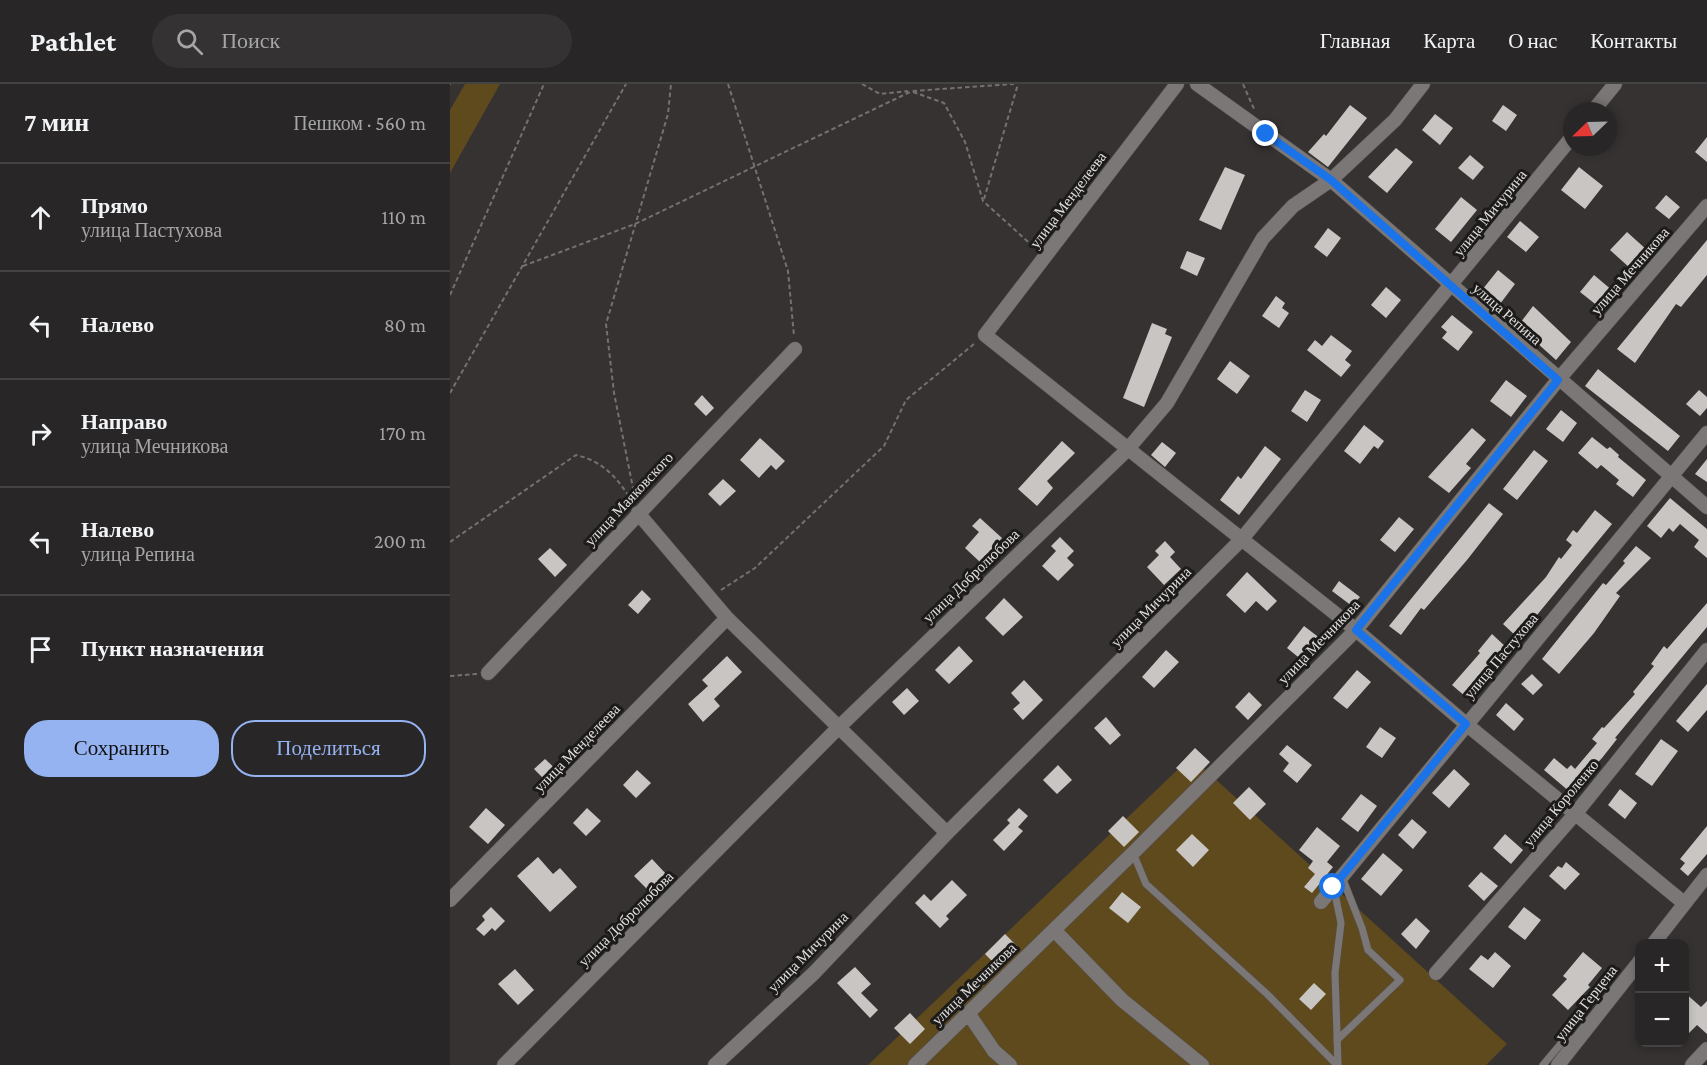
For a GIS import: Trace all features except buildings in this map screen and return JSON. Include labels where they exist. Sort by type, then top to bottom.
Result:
[{"type":"street","name":"улица Менделеева","points":[[985,335],[1177,84]]},
{"type":"street","name":"улица Репина","points":[[1197,84],[1331,180],[1451,288],[1707,507]]},
{"type":"street","name":"улица Добролюбова","points":[[504,1065],[839,727],[1127,450],[1167,403],[1263,238],[1293,206],[1331,180],[1395,120],[1423,84]]},
{"type":"street","points":[[1600,102],[1615,84]]},
{"type":"street","name":"улица Мичурина","points":[[715,1065],[814,973],[947,833],[1241,540],[1451,288],[1563,148]]},
{"type":"street","name":"улица Мечникова","points":[[915,1065],[1133,853],[1356,630],[1558,380],[1707,206]]},
{"type":"street","points":[[985,335],[1356,630],[1466,724],[1684,903]]},
{"type":"street","name":"улица Маяковского","points":[[488,673],[795,348]]},
{"type":"street","name":"улица Пастухова","points":[[1321,902],[1707,433]]},
{"type":"street","points":[[638,513],[727,618],[947,833]]},
{"type":"street","name":"улица Менделеева","points":[[450,900],[727,618]]},
{"type":"street","name":"улица Короленко","points":[[1436,973],[1576,813],[1707,650]]},
{"type":"street","points":[[1657,939],[1707,875]]},
{"type":"street","points":[[1054,930],[1122,1000],[1202,1065]]},
{"type":"street","name":"улица Герцена","points":[[1558,1065],[1635,968]]},
{"type":"street","points":[[968,1013],[993,1051],[1010,1065]]},
{"type":"street","points":[[1692,1065],[1707,1049]]},
{"type":"lane","points":[[1133,853],[1146,884],[1266,994],[1338,1065]]},
{"type":"lane","points":[[1337,882],[1341,923],[1335,973],[1338,1065]]},
{"type":"lane","points":[[1337,882],[1362,928],[1368,950],[1400,980],[1337,1040]]},
{"type":"lane","points":[[1543,1065],[1564,1040],[1580,1039]]},
{"type":"path","points":[[450,295],[544,84]]},
{"type":"path","points":[[450,393],[626,84]]},
{"type":"path","points":[[638,513],[614,393],[606,324],[668,114],[671,84]]},
{"type":"path","points":[[728,84],[788,271],[795,348]]},
{"type":"path","points":[[862,84],[880,94],[1016,84],[983,201]]},
{"type":"path","points":[[523,266],[635,224],[753,165],[912,91],[944,103],[965,142],[983,201],[1045,257]]},
{"type":"path","points":[[709,598],[755,568],[884,446],[906,400],[985,335]]},
{"type":"path","points":[[450,542],[576,455],[594,459],[621,483],[638,513]]},
{"type":"path","points":[[450,676],[488,673]]},
{"type":"shaded area","points":[[465,84],[500,84],[450,173],[450,110]]},
{"type":"shaded area","points":[[1191,757],[1507,1044],[1486,1065],[868,1065]]},
{"type":"route","points":[[1266,134],[1331,180],[1558,380],[1356,630],[1466,724],[1333,887]]}]
